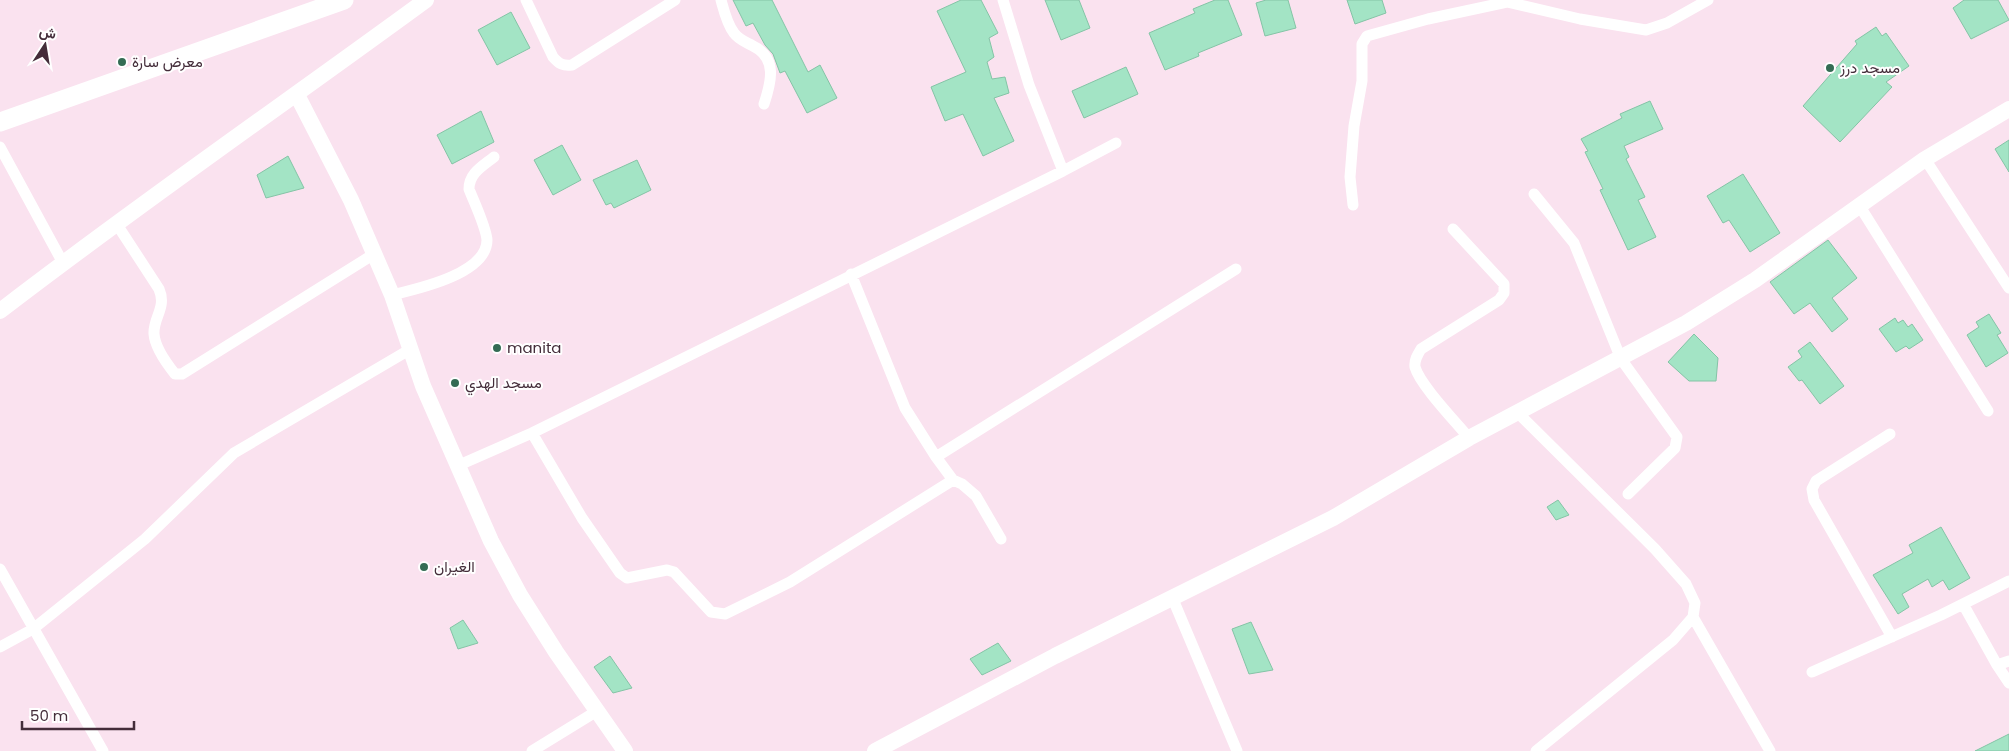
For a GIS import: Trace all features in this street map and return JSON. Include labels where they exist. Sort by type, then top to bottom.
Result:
[{"type":"main road","points":[[0,122],[344,0]]},
{"type":"street","points":[[0,311],[116,223],[297,95],[426,0]]},
{"type":"street","points":[[526,0],[553,57],[566,66],[572,65],[676,0]]},
{"type":"street","points":[[721,0],[734,33],[744,42],[754,46],[764,54],[769,63],[772,75],[764,104]]},
{"type":"street","points":[[1003,0],[1029,85],[1063,171]]},
{"type":"street","points":[[1353,205],[1350,177],[1354,126],[1362,81],[1362,44],[1367,36],[1428,19],[1507,1],[1580,19],[1646,30],[1667,23],[1708,0]]},
{"type":"street","points":[[297,95],[351,200],[392,295],[409,350],[457,466],[492,541],[520,595],[596,712],[625,751]]},
{"type":"street","points":[[875,751],[898,746],[1172,597],[1333,518],[1469,438],[1686,323],[1755,280],[1925,159],[2009,109]]},
{"type":"street","points":[[457,466],[532,432],[1063,171],[1116,143]]},
{"type":"street","points":[[0,147],[62,263]]},
{"type":"street","points":[[392,295],[442,282],[477,260],[484,251],[487,239],[469,189],[469,181],[472,174],[494,157]]},
{"type":"street","points":[[1925,159],[2009,288]]},
{"type":"street","points":[[1534,194],[1574,243],[1621,359],[1675,433],[1678,440],[1675,448],[1628,494]]},
{"type":"street","points":[[1859,205],[1988,411]]},
{"type":"street","points":[[116,223],[160,289],[163,299],[153,332],[156,345],[175,374],[182,374],[374,254]]},
{"type":"street","points":[[1453,230],[1504,284],[1504,293],[1499,300],[1422,349],[1416,356],[1415,366],[1428,387],[1469,438]]},
{"type":"street","points":[[936,458],[1236,269]]},
{"type":"street","points":[[851,274],[906,408],[936,458],[953,480],[962,484],[976,496],[1000,539]]},
{"type":"street","points":[[0,647],[33,629],[145,539],[234,453],[409,350]]},
{"type":"street","points":[[1518,413],[1655,548],[1686,584],[1695,603],[1693,617],[1673,640],[1536,751]]},
{"type":"street","points":[[532,432],[582,518],[620,573],[627,578],[666,570],[674,572],[716,614],[725,614],[790,582],[953,480]]},
{"type":"street","points":[[1890,434],[1816,481],[1812,489],[1814,500],[1892,637]]},
{"type":"street","points":[[0,569],[103,751]]},
{"type":"street","points":[[1812,672],[1892,637],[2009,581]]},
{"type":"street","points":[[1172,597],[1237,751]]},
{"type":"street","points":[[1963,604],[2009,683]]},
{"type":"street","points":[[1693,617],[1770,751]]},
{"type":"street","points":[[1997,665],[2009,661]]},
{"type":"street","points":[[532,751],[596,712]]},
{"type":"building","points":[[733,0],[772,0],[808,72],[820,65],[837,98],[807,113],[785,71],[780,73],[773,54],[765,45],[753,23],[746,26]]},
{"type":"building","points":[[961,0],[981,0],[998,33],[989,38],[994,57],[987,62],[992,79],[1005,77],[1009,93],[994,98],[1014,141],[983,156],[963,114],[945,121],[931,87],[966,72],[937,11]]},
{"type":"building","points":[[1045,0],[1079,0],[1090,28],[1061,40]]},
{"type":"building","points":[[1215,0],[1228,0],[1242,35],[1198,53],[1199,56],[1165,70],[1149,33],[1195,13],[1193,9]]},
{"type":"building","points":[[1266,0],[1288,0],[1296,28],[1265,36],[1256,3]]},
{"type":"building","points":[[1347,0],[1382,0],[1386,13],[1355,24]]},
{"type":"building","points":[[1964,0],[1998,0],[2009,20],[1971,39],[1953,8]]},
{"type":"building","points":[[511,12],[530,48],[497,65],[478,30]]},
{"type":"building","points":[[1876,27],[1882,36],[1886,33],[1909,66],[1886,82],[1892,87],[1840,142],[1803,106],[1857,44],[1855,41]]},
{"type":"building","points":[[1126,67],[1138,94],[1084,118],[1072,91]]},
{"type":"building","points":[[1650,101],[1663,129],[1624,146],[1629,157],[1626,159],[1645,197],[1638,200],[1656,237],[1628,250],[1600,190],[1603,189],[1585,152],[1588,151],[1581,139],[1622,118],[1620,114]]},
{"type":"building","points":[[481,111],[494,142],[452,164],[437,135]]},
{"type":"building","points":[[2009,140],[2009,172],[1995,149]]},
{"type":"building","points":[[562,145],[581,180],[553,195],[534,160]]},
{"type":"building","points":[[288,156],[304,188],[266,198],[257,175]]},
{"type":"building","points":[[637,160],[651,190],[614,208],[611,203],[606,205],[593,180]]},
{"type":"building","points":[[1743,174],[1780,233],[1750,252],[1729,220],[1723,223],[1707,196]]},
{"type":"building","points":[[1828,240],[1857,278],[1832,298],[1848,319],[1832,332],[1810,303],[1794,314],[1770,282]]},
{"type":"building","points":[[1989,314],[2001,333],[1997,335],[2008,353],[1986,367],[1967,335],[1979,327],[1976,322]]},
{"type":"building","points":[[1895,318],[1898,323],[1903,320],[1908,327],[1912,324],[1923,340],[1909,349],[1906,346],[1896,352],[1879,329]]},
{"type":"building","points":[[1694,334],[1718,358],[1716,381],[1689,381],[1668,362]]},
{"type":"building","points":[[1810,342],[1844,386],[1820,404],[1802,380],[1799,381],[1788,367],[1802,357],[1798,351]]},
{"type":"building","points":[[1558,500],[1569,515],[1556,520],[1547,507]]},
{"type":"building","points":[[1941,527],[1970,578],[1949,590],[1943,580],[1932,587],[1928,579],[1902,594],[1909,607],[1898,614],[1873,575],[1913,553],[1909,545]]},
{"type":"building","points":[[463,620],[478,643],[458,649],[450,628]]},
{"type":"building","points":[[1251,622],[1273,670],[1249,674],[1232,629]]},
{"type":"building","points":[[998,643],[1011,661],[982,675],[970,659]]},
{"type":"building","points":[[610,656],[632,688],[613,693],[594,667]]},
{"type":"building","points":[[2009,734],[2009,751],[1975,751]]},
{"type":"place","name":"معرض سارة","points":[[122,62]]},
{"type":"place","name":"مسجد درز","points":[[1830,68]]},
{"type":"place","name":"manita","points":[[497,348]]},
{"type":"place","name":"مسجد الهدي","points":[[455,383]]},
{"type":"place","name":"الغيران","points":[[424,567]]}]
